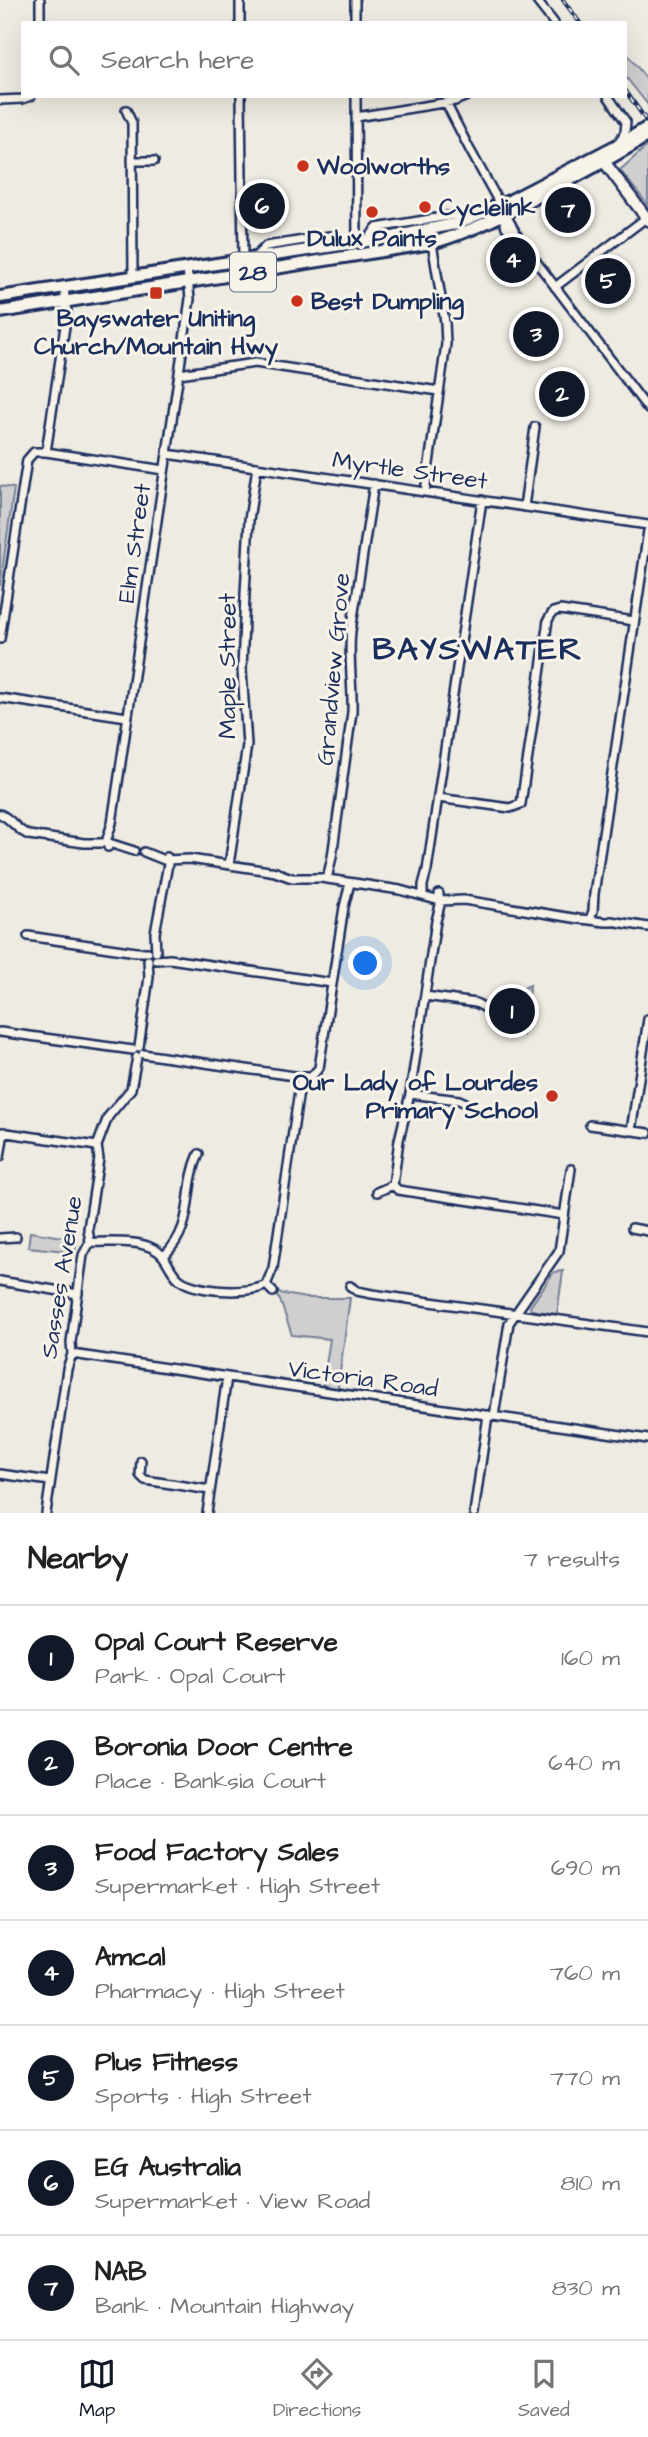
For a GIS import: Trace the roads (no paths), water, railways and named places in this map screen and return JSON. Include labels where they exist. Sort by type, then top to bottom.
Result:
[{"type":"main road","name":"28","points":[[602,158],[617,145],[645,132]]},
{"type":"main road","name":"28","points":[[0,312],[432,243],[467,233],[645,132]]},
{"type":"main road","points":[[602,158],[647,219]]},
{"type":"main road","name":"28","points":[[0,297],[362,241],[503,212]]},
{"type":"street","points":[[40,0],[40,21]]},
{"type":"street","points":[[240,0],[240,21]]},
{"type":"street","points":[[355,0],[355,21]]},
{"type":"street","points":[[536,0],[552,21]]},
{"type":"street","points":[[0,100],[26,98]]},
{"type":"street","points":[[241,98],[243,260]]},
{"type":"street","points":[[356,98],[362,241]]},
{"type":"street","points":[[356,117],[446,103],[461,98]]},
{"type":"street","points":[[609,98],[626,122],[625,132],[617,145]]},
{"type":"street","points":[[446,103],[519,239],[648,410]]},
{"type":"street","points":[[125,110],[132,123],[133,277]]},
{"type":"street","points":[[132,161],[154,161]]},
{"type":"street","points":[[555,287],[647,219]]},
{"type":"street","points":[[425,492],[446,334],[432,243]]},
{"type":"street","name":"Elm Street","points":[[109,844],[190,299],[187,268]]},
{"type":"street","points":[[46,452],[67,313],[64,288]]},
{"type":"street","points":[[179,374],[256,363],[439,391]]},
{"type":"street","points":[[524,506],[535,427]]},
{"type":"street","points":[[0,639],[27,460],[32,453],[46,452],[164,470]]},
{"type":"street","name":"Myrtle Street","points":[[167,454],[648,524]]},
{"type":"street","name":"Maple Street","points":[[229,865],[247,745],[242,670],[244,606],[249,520],[257,467]]},
{"type":"street","name":"Grandview Grove","points":[[326,879],[332,857],[352,712],[349,648],[374,484]]},
{"type":"street","points":[[424,891],[482,500]]},
{"type":"street","points":[[591,916],[648,531]]},
{"type":"street","points":[[438,798],[510,808],[521,804],[548,620],[552,612],[560,610],[634,621]]},
{"type":"street","points":[[0,698],[127,717]]},
{"type":"street","points":[[0,814],[25,834],[95,847],[109,844],[120,851],[155,852],[166,859],[178,855],[229,865],[400,890],[424,891],[439,898],[579,919],[591,916],[602,923],[648,927]]},
{"type":"street","name":"Sasses Avenue","points":[[46,1513],[66,1369],[72,1354],[71,1342],[83,1255],[90,1242],[88,1229],[99,1159],[97,1146],[108,1117],[131,1089],[166,859]]},
{"type":"street","points":[[0,1032],[311,1077],[320,1068],[347,882]]},
{"type":"street","points":[[393,1185],[398,1140],[410,1094],[439,898]]},
{"type":"street","points":[[28,936],[332,984]]},
{"type":"street","points":[[425,996],[476,1003],[487,1009]]},
{"type":"street","points":[[631,1130],[648,1019]]},
{"type":"street","points":[[90,1242],[148,1246],[164,1256],[178,1278],[200,1289],[255,1289],[266,1285],[273,1268],[301,1077]]},
{"type":"street","points":[[410,1094],[459,1100],[470,1105]]},
{"type":"street","points":[[590,1125],[648,1133]]},
{"type":"street","points":[[0,1157],[2,1132],[97,1146]]},
{"type":"street","points":[[164,1256],[183,1231],[193,1167],[199,1154]]},
{"type":"street","points":[[474,1513],[507,1330],[514,1314],[559,1251],[571,1169]]},
{"type":"street","points":[[377,1192],[393,1185]]},
{"type":"street","points":[[393,1185],[398,1190],[564,1215]]},
{"type":"street","points":[[632,1228],[648,1231]]},
{"type":"street","points":[[0,1238],[16,1237]]},
{"type":"street","points":[[0,1281],[78,1294]]},
{"type":"street","points":[[266,1285],[273,1292]]},
{"type":"street","points":[[350,1286],[357,1291],[372,1294],[648,1332]]},
{"type":"street","name":"Victoria Road","points":[[72,1354],[648,1439]]},
{"type":"street","points":[[207,1513],[227,1377]]},
{"type":"street","points":[[141,1461],[140,1475],[145,1480],[210,1490]]},
{"type":"street","points":[[0,1474],[50,1481]]},
{"type":"railway","points":[[563,0],[579,21]]},
{"type":"railway","points":[[627,93],[648,123]]},
{"type":"place","name":"Woolworths","points":[[303,166]]},
{"type":"place","name":"EG Australia","points":[[262,206]]},
{"type":"place","name":"Cyclelink","points":[[425,207]]},
{"type":"place","name":"NAB","points":[[568,210]]},
{"type":"place","name":"Dulux Paints","points":[[372,212]]},
{"type":"place","name":"Amcal","points":[[513,260]]},
{"type":"place","name":"Plus Fitness","points":[[608,281]]},
{"type":"place","name":"Bayswater Uniting Church/Mountain Hwy","points":[[156,293]]},
{"type":"place","name":"Best Dumpling","points":[[297,301]]},
{"type":"place","name":"Food Factory Sales","points":[[536,334]]},
{"type":"place","name":"Boronia Door Centre","points":[[562,394]]},
{"type":"place","name":"Opal Court Reserve","points":[[512,1011]]},
{"type":"place","name":"Our Lady of Lourdes Primary School","points":[[552,1096]]},
{"type":"district","name":"BAYSWATER","points":[[478,648]]}]
